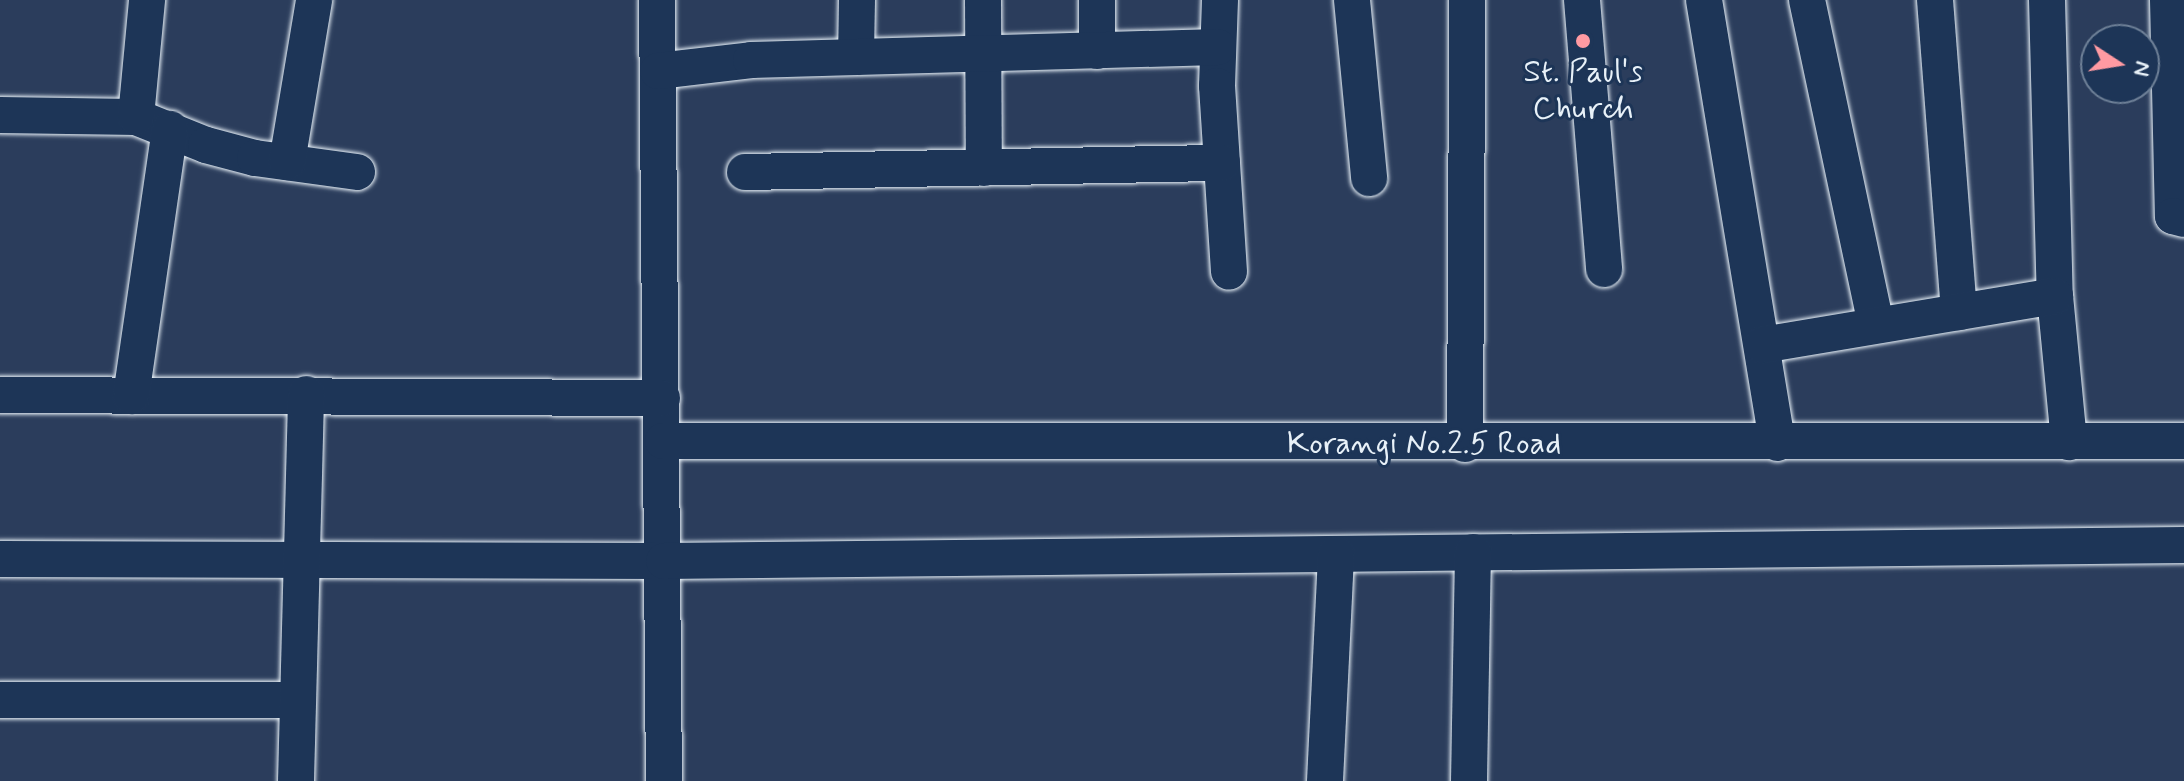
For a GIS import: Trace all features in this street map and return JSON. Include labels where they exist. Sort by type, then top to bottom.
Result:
[{"type":"street","points":[[136,117],[147,0]]},
{"type":"street","points":[[287,162],[314,0]]},
{"type":"street","points":[[657,0],[664,781]]},
{"type":"street","points":[[856,57],[857,0]]},
{"type":"street","points":[[983,0],[984,168]]},
{"type":"street","points":[[1097,0],[1097,51]]},
{"type":"street","points":[[1220,0],[1218,47],[1229,272]]},
{"type":"street","points":[[1352,0],[1369,178]]},
{"type":"street","points":[[1465,444],[1467,0]]},
{"type":"street","points":[[1582,0],[1604,269]]},
{"type":"street","points":[[1704,0],[1727,160],[1777,443]]},
{"type":"street","points":[[1807,0],[1876,325]]},
{"type":"street","points":[[1935,0],[1959,312]]},
{"type":"street","points":[[2047,0],[2055,296],[2069,442]]},
{"type":"street","points":[[2168,0],[2173,216],[2184,219]]},
{"type":"street","points":[[658,71],[751,60],[1218,47]]},
{"type":"street","points":[[0,115],[136,117],[206,145],[287,162],[357,172]]},
{"type":"street","points":[[131,396],[170,129]]},
{"type":"street","points":[[745,172],[1222,163]]},
{"type":"street","points":[[1762,345],[2055,296]]},
{"type":"street","points":[[296,781],[298,561],[306,394]]},
{"type":"street","points":[[0,395],[662,398]]},
{"type":"street","name":"Korangi No.2.5 Road","points":[[663,441],[1465,444],[2184,441]]},
{"type":"street","points":[[0,559],[664,561],[2184,545]]},
{"type":"street","points":[[1469,781],[1473,552]]},
{"type":"street","points":[[1325,781],[1336,554]]},
{"type":"street","points":[[0,700],[295,700]]},
{"type":"place","name":"St. Paul's Church","points":[[1583,41]]}]
